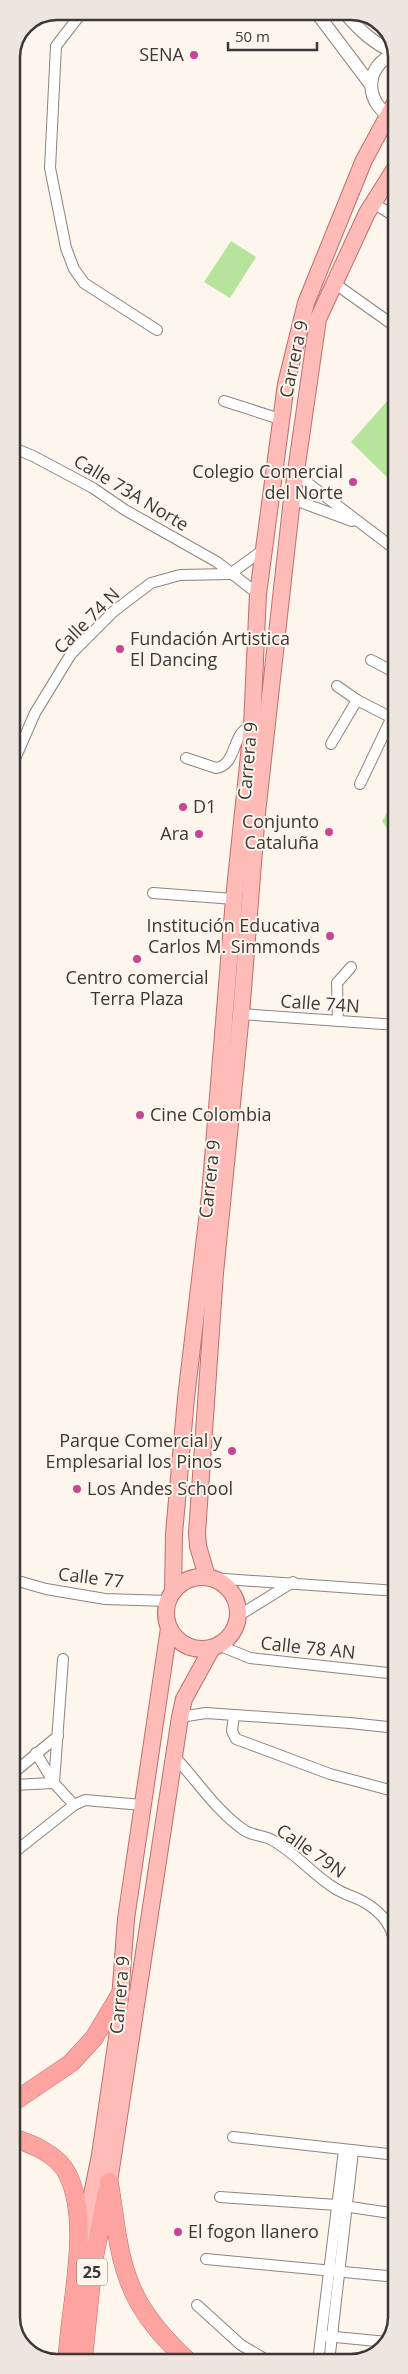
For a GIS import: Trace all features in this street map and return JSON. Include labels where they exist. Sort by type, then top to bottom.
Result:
[{"type":"highway","points":[[20,2097],[71,2063],[94,2038],[120,1993]]},
{"type":"highway","points":[[20,2140],[29,2143],[57,2161],[68,2174],[73,2190],[78,2225],[78,2260]]},
{"type":"highway","name":"Carrera 9","points":[[84,2354],[92,2264],[109,2182]]},
{"type":"highway","points":[[109,2182],[119,2244],[129,2283],[146,2314],[166,2341],[180,2354]]},
{"type":"highway","name":"Carrera 9","points":[[67,2354],[78,2260]]},
{"type":"main road","name":"Carrera 9","points":[[171,1596],[174,1534],[187,1388],[210,1195],[234,899],[252,726],[258,594],[283,420],[286,384],[306,303],[354,182],[388,125]]},
{"type":"main road","name":"Carrera 9","points":[[209,1578],[198,1546],[197,1533],[215,1273],[241,1014],[258,814],[292,499],[318,319],[373,204],[388,180]]},
{"type":"main road","points":[[283,420],[287,444],[284,485],[292,499]]},
{"type":"main road","points":[[194,1578],[209,1578],[226,1586],[236,1599],[238,1616],[233,1632],[215,1646],[191,1647],[175,1636],[169,1628],[166,1610],[171,1596],[182,1583],[194,1578]]},
{"type":"main road","name":"Carrera 9","points":[[78,2260],[100,2155],[117,2038],[126,1919],[169,1628]]},
{"type":"main road","name":"Carrera 9","points":[[109,2182],[180,1717],[184,1699],[215,1646]]},
{"type":"street","points":[[76,20],[56,46],[50,168],[66,248],[74,269],[84,283],[157,330]]},
{"type":"street","points":[[322,20],[371,85],[375,102],[388,114]]},
{"type":"street","points":[[351,20],[365,36],[387,48]]},
{"type":"street","points":[[371,85],[376,69],[381,62],[388,58]]},
{"type":"street","points":[[373,204],[388,212]]},
{"type":"street","points":[[334,283],[388,321]]},
{"type":"street","points":[[224,401],[283,420]]},
{"type":"street","name":"Calle 73A Norte","points":[[20,451],[93,488],[125,510],[217,562],[258,594]]},
{"type":"street","points":[[297,472],[305,481],[388,544]]},
{"type":"street","points":[[292,499],[367,527]]},
{"type":"street","points":[[230,574],[263,550]]},
{"type":"street","name":"Calle 74 N","points":[[20,747],[35,713],[71,654],[114,611],[152,583],[180,575],[230,574]]},
{"type":"street","points":[[371,660],[388,669]]},
{"type":"street","points":[[337,686],[357,700],[388,715]]},
{"type":"street","points":[[331,744],[357,700]]},
{"type":"street","points":[[186,758],[216,768],[221,767],[225,765],[234,749],[239,733],[245,728],[252,726]]},
{"type":"street","points":[[360,784],[388,730]]},
{"type":"street","points":[[153,893],[234,899]]},
{"type":"street","points":[[338,1021],[337,983],[351,967]]},
{"type":"street","name":"Calle 74N","points":[[241,1014],[388,1024]]},
{"type":"street","points":[[209,1578],[293,1582],[388,1590]]},
{"type":"street","name":"Calle 77","points":[[20,1582],[46,1589],[105,1599],[171,1596]]},
{"type":"street","points":[[238,1616],[293,1582]]},
{"type":"street","name":"Calle 78 AN","points":[[215,1646],[250,1658],[388,1673]]},
{"type":"street","points":[[54,1783],[63,1658]]},
{"type":"street","points":[[180,1717],[206,1713],[350,1722],[388,1727]]},
{"type":"street","points":[[234,1715],[232,1730],[236,1739],[330,1774],[388,1790]]},
{"type":"street","points":[[20,1767],[58,1736]]},
{"type":"street","points":[[36,1752],[54,1783],[74,1805]]},
{"type":"street","name":"Calle 79N","points":[[173,1755],[224,1813],[245,1831],[271,1839],[336,1889],[365,1902],[388,1925]]},
{"type":"street","points":[[20,1785],[54,1783]]},
{"type":"street","points":[[20,1848],[74,1805],[85,1800],[142,1805]]},
{"type":"street","points":[[233,2137],[388,2154]]},
{"type":"street","points":[[328,2354],[327,2336],[348,2150]]},
{"type":"street","points":[[220,2197],[342,2206],[388,2213]]},
{"type":"street","points":[[206,2259],[388,2276]]},
{"type":"street","points":[[197,2305],[241,2345],[256,2354]]},
{"type":"street","points":[[327,2336],[379,2341]]},
{"type":"street","points":[[321,2354],[327,2336]]},
{"type":"green space","points":[[231,241],[256,257],[230,298],[204,282]]},
{"type":"green space","points":[[388,400],[388,478],[351,442]]},
{"type":"green space","points":[[388,811],[388,830],[382,821]]},
{"type":"place","name":"SENA","points":[[194,55]]},
{"type":"place","name":"Colegio Comercial del Norte","points":[[353,482]]},
{"type":"place","name":"Fundación Artistica El Dancing","points":[[120,649]]},
{"type":"place","name":"D1","points":[[183,807]]},
{"type":"place","name":"Conjunto Cataluña","points":[[329,832]]},
{"type":"place","name":"Ara","points":[[199,834]]},
{"type":"place","name":"Institución Educativa Carlos M. Simmonds","points":[[330,936]]},
{"type":"place","name":"Centro comercial Terra Plaza","points":[[137,959]]},
{"type":"place","name":"Cine Colombia","points":[[140,1115]]},
{"type":"place","name":"Parque Comercial y Emplesarial los Pinos","points":[[232,1451]]},
{"type":"place","name":"Los Andes School","points":[[77,1489]]},
{"type":"place","name":"El fogon llanero","points":[[178,2232]]}]
